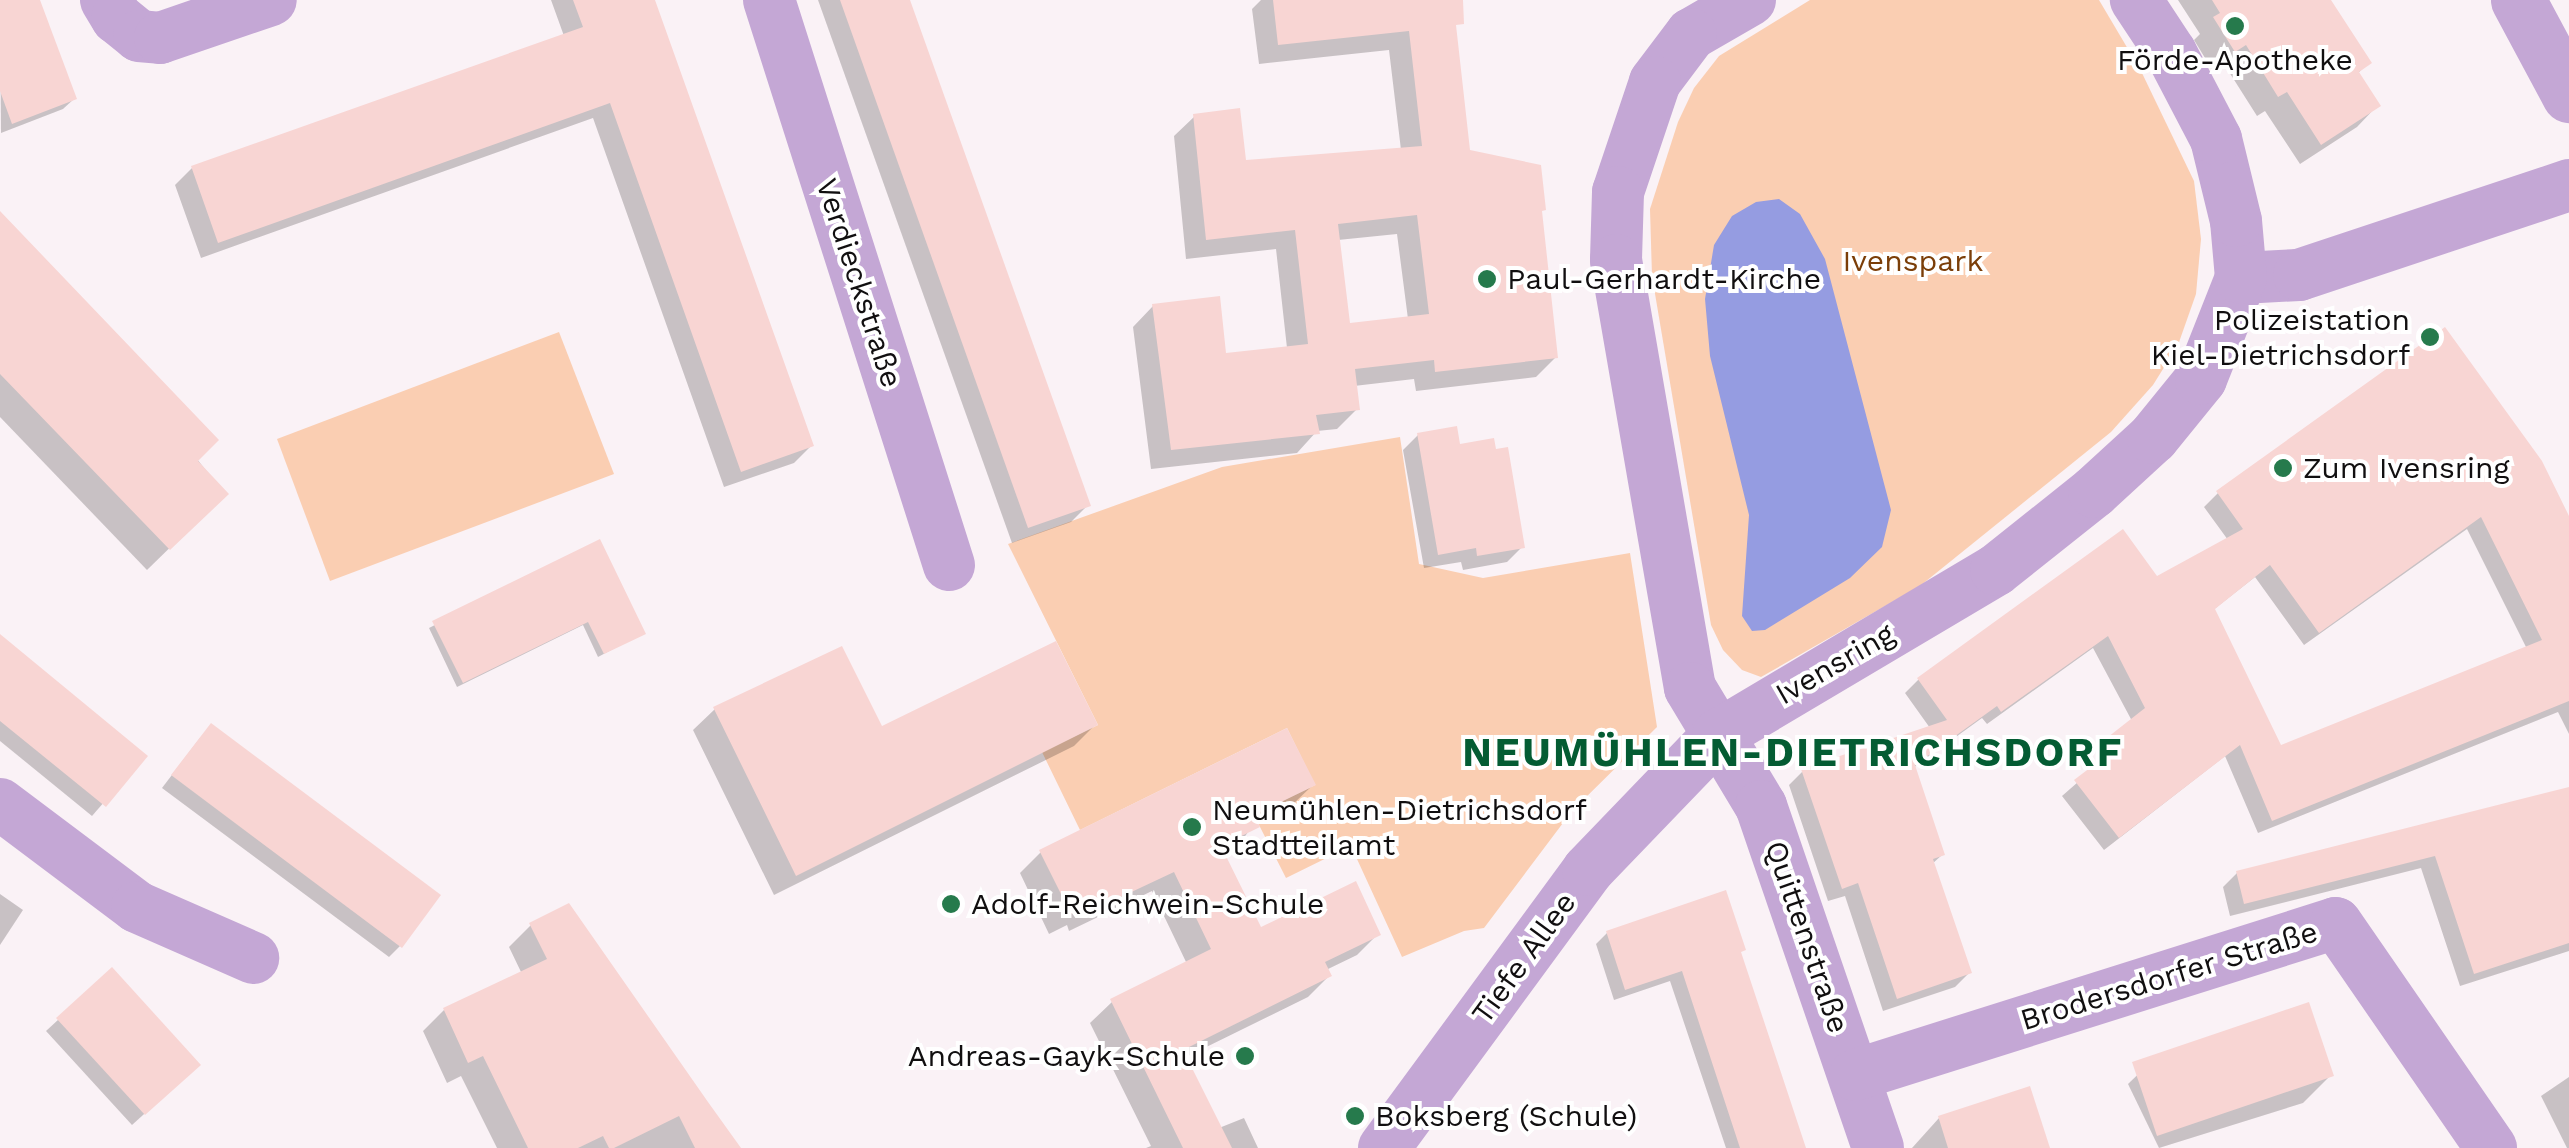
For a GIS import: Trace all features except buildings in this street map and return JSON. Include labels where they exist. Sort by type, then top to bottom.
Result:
[{"type":"street","points":[[122,18],[160,38],[270,0]]},
{"type":"street","name":"Verdieckstraße","points":[[770,0],[949,566]]},
{"type":"street","points":[[1718,735],[1690,688],[1682,648],[1616,260],[1618,192],[1655,82],[1691,34],[1750,0]]},
{"type":"street","name":"Ivensring","points":[[1718,735],[1996,570],[2094,492],[2153,438],[2201,379],[2241,278],[2236,222],[2216,139],[2171,53],[2136,0]]},
{"type":"street","points":[[2518,0],[2569,95]]},
{"type":"street","points":[[2241,278],[2299,275],[2569,185]]},
{"type":"street","name":"Quittenstraße","points":[[1718,735],[1761,806],[1878,1148]]},
{"type":"street","name":"Tiefe Allee","points":[[1384,1148],[1588,870],[1718,735]]},
{"type":"street","points":[[0,804],[137,906],[253,958]]},
{"type":"street","name":"Brodersdorfer Straße","points":[[1855,1075],[2336,923],[2491,1148]]},
{"type":"green space","name":"Ivenspark","points":[[1810,0],[2099,0],[2141,71],[2194,181],[2201,239],[2196,294],[2178,345],[2153,385],[2111,432],[1920,586],[1761,677],[1742,670],[1723,650],[1711,625],[1652,276],[1650,209],[1678,122],[1694,88],[1719,56]]},
{"type":"green space","points":[[559,332],[614,474],[330,581],[277,439]]},
{"type":"green space","points":[[1400,437],[1419,564],[1483,578],[1630,553],[1657,727],[1572,811],[1484,928],[1464,931],[1402,957],[1351,846],[1286,878],[1260,827],[1254,815],[1315,785],[1287,728],[1080,830],[1042,752],[1098,725],[1008,544],[1222,467]]},
{"type":"water","points":[[1779,199],[1800,214],[1825,259],[1891,510],[1882,547],[1850,578],[1765,630],[1752,631],[1742,616],[1749,515],[1710,356],[1705,299],[1714,245],[1732,216],[1756,202]]},
{"type":"place","name":"Förde-Apotheke","points":[[2235,26]]},
{"type":"place","name":"Paul-Gerhardt-Kirche","points":[[1487,279]]},
{"type":"place","name":"Polizeistation Kiel-Dietrichsdorf","points":[[2430,337]]},
{"type":"place","name":"Zum Ivensring","points":[[2283,468]]},
{"type":"place","name":"Neumühlen-Dietrichsdorf Stadtteilamt","points":[[1192,827]]},
{"type":"place","name":"Adolf-Reichwein-Schule","points":[[951,904]]},
{"type":"place","name":"Andreas-Gayk-Schule","points":[[1245,1056]]},
{"type":"place","name":"Boksberg (Schule)","points":[[1355,1116]]},
{"type":"district","name":"NEUMÜHLEN-DIETRICHSDORF","points":[[1793,753]]}]
